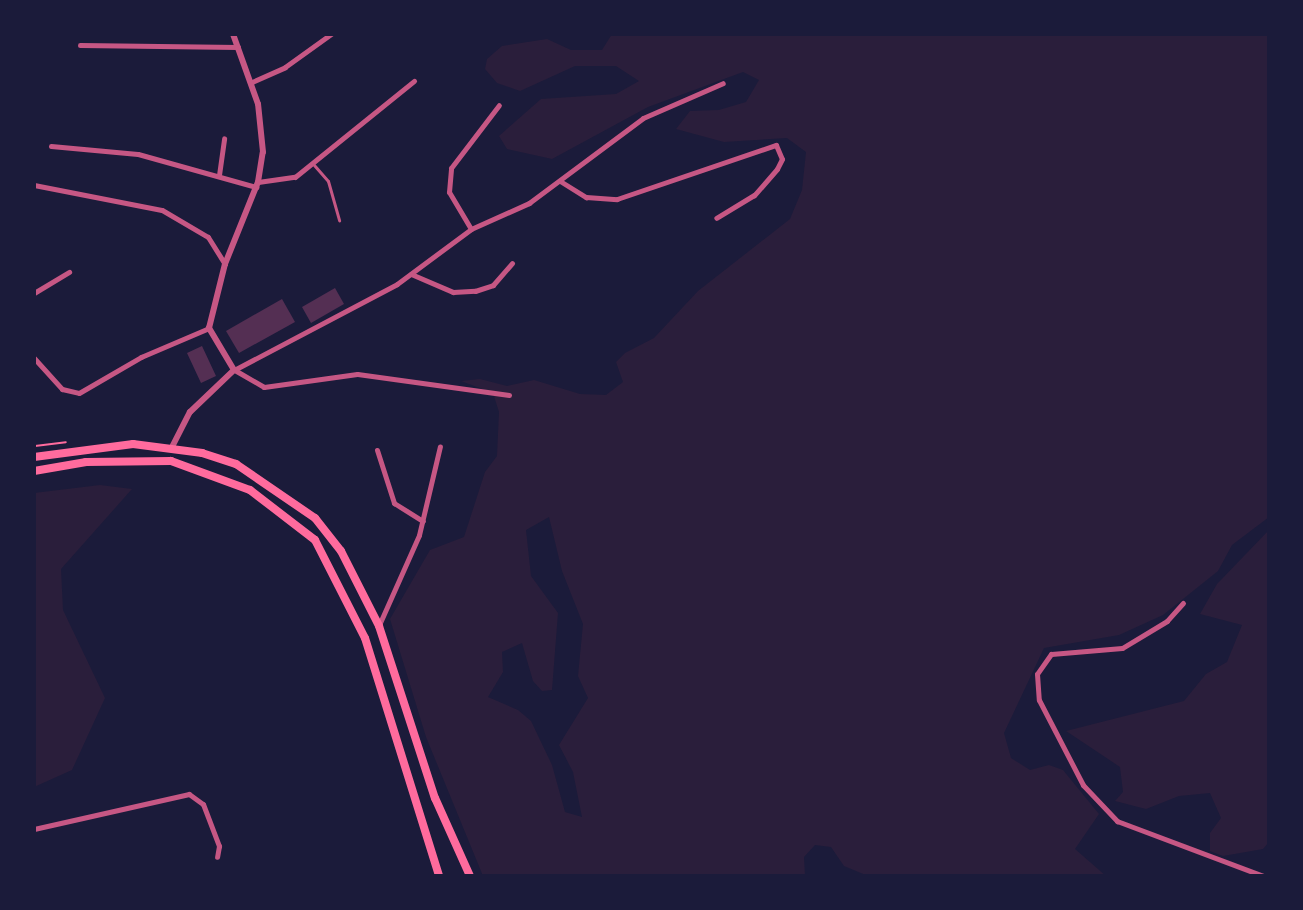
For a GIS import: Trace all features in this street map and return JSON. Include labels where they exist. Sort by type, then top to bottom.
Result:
[{"type":"highway","points":[[34,457],[133,444],[172,447],[236,464],[315,518],[341,551],[379,626],[435,798],[470,876]]},
{"type":"highway","points":[[34,471],[86,462],[171,461],[250,490],[315,540],[365,638],[439,876]]},
{"type":"street","points":[[233,34],[252,82],[262,132],[257,184],[225,264],[209,328],[234,370],[264,387],[357,374],[509,395]]},
{"type":"street","points":[[252,82],[285,67],[331,34]]},
{"type":"street","points":[[80,45],[239,47]]},
{"type":"street","points":[[51,146],[138,154],[257,184],[282,182],[314,165],[341,135],[414,81]]},
{"type":"street","points":[[172,447],[190,412],[234,370],[411,274],[471,229],[529,203],[643,118],[723,83]]},
{"type":"street","points":[[471,229],[449,192],[451,168],[499,105]]},
{"type":"street","points":[[219,175],[224,138]]},
{"type":"street","points":[[560,181],[586,197],[617,199],[776,145],[782,159],[777,169],[754,195],[716,218]]},
{"type":"street","points":[[34,185],[162,210],[208,237],[225,264]]},
{"type":"street","points":[[411,274],[453,292],[475,291],[493,285],[512,263]]},
{"type":"street","points":[[34,293],[69,272]]},
{"type":"street","points":[[34,358],[62,389],[79,393],[141,357],[209,328]]},
{"type":"street","points":[[379,626],[423,521],[440,446]]},
{"type":"street","points":[[377,450],[394,503],[423,521]]},
{"type":"street","points":[[1183,603],[1167,621],[1122,648],[1051,654],[1037,674],[1039,700],[1083,785],[1117,821],[1263,876]]},
{"type":"street","points":[[34,829],[189,794],[203,804],[219,846],[217,857]]},
{"type":"lane","points":[[314,165],[328,181],[339,220]]},
{"type":"shaded area","points":[[612,34],[1269,34],[1269,517],[1232,545],[1218,571],[1163,615],[1119,635],[1044,648],[1004,733],[1011,758],[1030,770],[1049,765],[1063,770],[1099,814],[1075,849],[1106,876],[868,876],[844,866],[831,847],[815,845],[804,857],[805,876],[483,876],[426,737],[390,619],[430,550],[464,537],[485,472],[497,456],[499,412],[493,393],[461,381],[480,379],[507,386],[534,380],[580,394],[606,395],[623,382],[616,362],[625,353],[654,338],[698,291],[790,219],[802,190],[806,152],[787,138],[724,142],[676,129],[690,111],[719,110],[746,102],[759,80],[743,72],[648,107],[552,159],[507,149],[499,136],[541,99],[616,94],[639,81],[616,66],[575,66],[520,91],[497,83],[485,69],[487,59],[502,46],[547,39],[571,50],[602,50]],"holes":[[[549,517],[562,571],[583,624],[578,676],[588,698],[559,745],[573,772],[582,817],[565,812],[552,765],[531,721],[518,710],[488,697],[503,672],[502,652],[522,643],[533,681],[542,691],[552,690],[558,613],[531,576],[526,530]]]},
{"type":"shaded area","points":[[100,485],[132,489],[61,569],[63,610],[105,698],[72,770],[34,787],[34,493]]},
{"type":"shaded area","points":[[1269,530],[1269,842],[1263,849],[1223,856],[1210,851],[1210,833],[1221,818],[1210,793],[1179,796],[1146,809],[1115,801],[1123,792],[1120,767],[1066,731],[1184,701],[1206,674],[1227,662],[1242,625],[1200,614],[1217,584]]},
{"type":"building","points":[[335,288],[344,304],[311,323],[302,307]]},
{"type":"building","points":[[282,299],[295,322],[239,353],[226,331]]},
{"type":"building","points":[[202,346],[216,376],[201,383],[187,353]]}]
